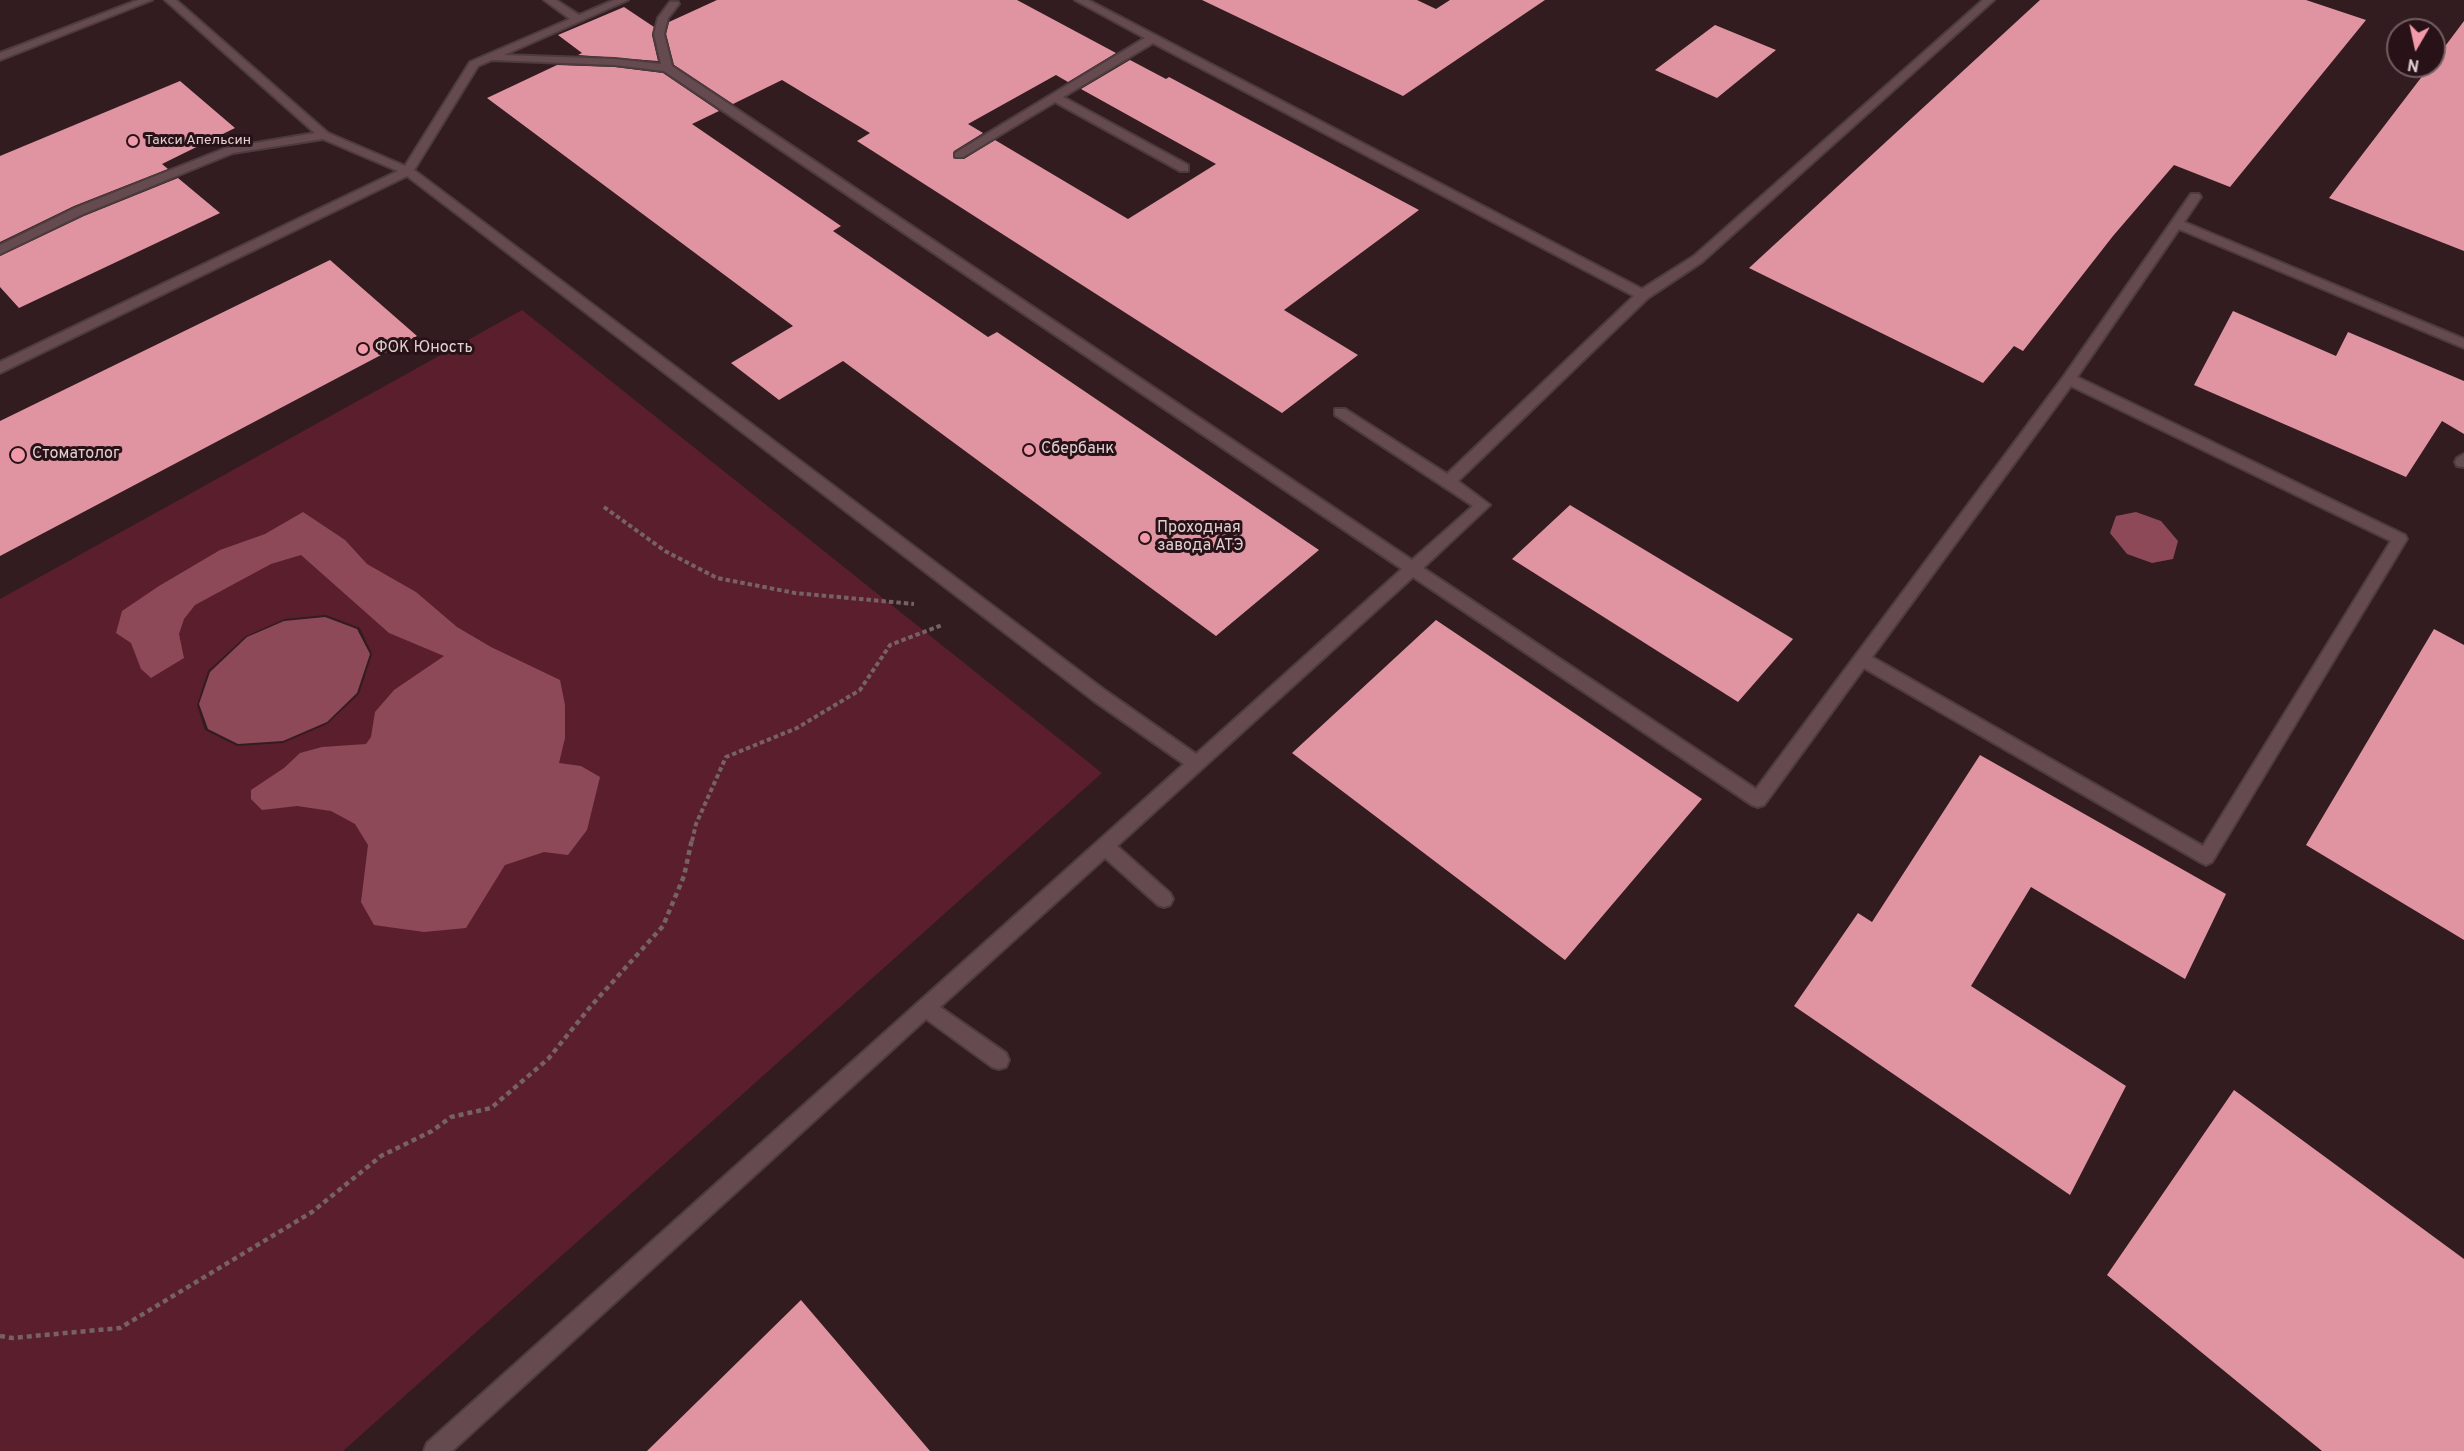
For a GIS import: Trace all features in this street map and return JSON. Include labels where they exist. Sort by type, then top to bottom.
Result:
[{"type":"lane","points":[[0,57],[147,0]]},
{"type":"lane","points":[[170,0],[324,135],[408,171],[1100,696],[1197,764]]},
{"type":"lane","points":[[549,0],[578,19]]},
{"type":"lane","points":[[2,364],[408,171],[474,64],[623,0]]},
{"type":"lane","points":[[1080,0],[1643,295]]},
{"type":"lane","points":[[1448,482],[1643,295],[1698,259],[1989,0]]},
{"type":"lane","points":[[667,68],[659,34],[663,18],[675,2]]},
{"type":"lane","points":[[959,155],[1153,38]]},
{"type":"lane","points":[[488,58],[615,62],[667,68],[1758,800],[2069,379],[2195,197]]},
{"type":"lane","points":[[1055,97],[1185,168]]},
{"type":"lane","points":[[0,250],[79,211],[230,150],[324,135]]},
{"type":"lane","points":[[2176,223],[2464,344]]},
{"type":"lane","points":[[1862,658],[2206,857],[2400,538],[2069,379]]},
{"type":"lane","points":[[435,1451],[1483,506],[1340,412]]},
{"type":"lane","points":[[1105,848],[1164,899]]},
{"type":"lane","points":[[926,1008],[999,1060]]},
{"type":"path","points":[[604,507],[665,551],[717,578],[795,593],[917,604]]},
{"type":"path","points":[[0,1336],[12,1338],[120,1328],[312,1212],[381,1156],[432,1131],[451,1117],[491,1108],[548,1059],[591,1006],[663,926],[684,876],[696,824],[726,757],[797,728],[860,690],[890,645],[984,607]]},
{"type":"shaded area","points":[[522,310],[1102,773],[343,1451],[0,1451],[0,599]],"holes":[[[326,615],[360,628],[372,654],[359,694],[327,724],[283,743],[237,746],[205,730],[197,705],[208,671],[246,636],[285,619]]]},
{"type":"shaded area","points":[[303,512],[345,540],[367,564],[416,592],[457,627],[491,647],[560,680],[565,705],[565,738],[559,763],[581,766],[600,777],[587,830],[568,855],[544,852],[505,865],[466,928],[424,932],[374,925],[361,902],[368,845],[355,824],[331,811],[297,806],[262,810],[251,799],[251,790],[284,768],[300,753],[322,747],[366,744],[371,737],[375,712],[394,690],[444,656],[389,633],[301,555],[271,564],[195,605],[184,619],[179,634],[184,658],[151,678],[141,669],[131,643],[116,633],[122,611],[159,586],[220,550],[265,534]]},
{"type":"shaded area","points":[[2136,512],[2161,521],[2178,541],[2173,559],[2152,563],[2127,554],[2110,533],[2116,516]]},
{"type":"shaded area","points":[[325,617],[357,629],[370,654],[357,693],[327,722],[283,741],[238,744],[208,729],[199,704],[210,672],[247,637],[284,621]]},
{"type":"building","points":[[717,0],[1017,0],[1116,53],[1068,82],[1056,75],[968,124],[983,133],[954,151],[953,157],[964,159],[995,140],[1128,219],[1216,164],[1081,89],[1130,60],[1166,79],[1169,77],[1419,210],[1284,310],[1358,355],[1282,413],[857,141],[870,133],[782,80],[733,104],[674,65],[666,34],[669,22]]},
{"type":"building","points":[[1202,0],[1417,0],[1436,9],[1450,0],[1545,0],[1403,96]]},
{"type":"building","points":[[2040,0],[2306,0],[2366,20],[2230,187],[2174,165],[2113,236],[2023,351],[2014,346],[1983,383],[1749,268]]},
{"type":"building","points":[[624,7],[654,27],[652,35],[658,61],[578,55],[582,53],[558,35]]},
{"type":"building","points":[[2464,21],[2464,251],[2329,198],[2421,78],[2446,78],[2446,45]]},
{"type":"building","points":[[1715,25],[1776,50],[1717,98],[1655,70]]},
{"type":"building","points":[[557,65],[615,67],[663,73],[719,111],[692,124],[841,226],[833,231],[988,337],[997,332],[1319,550],[1216,636],[843,361],[779,400],[731,363],[793,326],[487,98]]},
{"type":"building","points":[[180,81],[235,128],[162,164],[168,169],[74,206],[0,242],[0,156]]},
{"type":"building","points":[[178,178],[220,213],[19,308],[0,287],[0,256],[84,216]]},
{"type":"building","points":[[330,260],[417,336],[0,556],[0,421]]},
{"type":"building","points":[[2233,311],[2336,356],[2348,332],[2464,381],[2464,434],[2442,421],[2406,477],[2194,385]]},
{"type":"building","points":[[1570,505],[1793,639],[1738,702],[1512,559]]},
{"type":"building","points":[[1436,620],[1702,799],[1565,960],[1292,753]]},
{"type":"building","points":[[2434,629],[2464,645],[2464,940],[2306,845]]},
{"type":"building","points":[[1980,755],[2226,894],[2185,979],[2031,887],[1971,986],[2126,1086],[2070,1195],[1794,1006],[1858,913],[1872,922]]},
{"type":"building","points":[[2234,1090],[2464,1259],[2464,1451],[2322,1451],[2107,1275]]},
{"type":"building","points":[[801,1300],[930,1451],[647,1451]]},
{"type":"place","name":"Такси Апельсин","points":[[133,141]]},
{"type":"place","name":"ФОК Юность","points":[[363,349]]},
{"type":"place","name":"Сбербанк","points":[[1029,450]]},
{"type":"place","name":"Стоматолог","points":[[18,455]]},
{"type":"place","name":"Проходная завода АТЭ","points":[[1145,538]]}]
